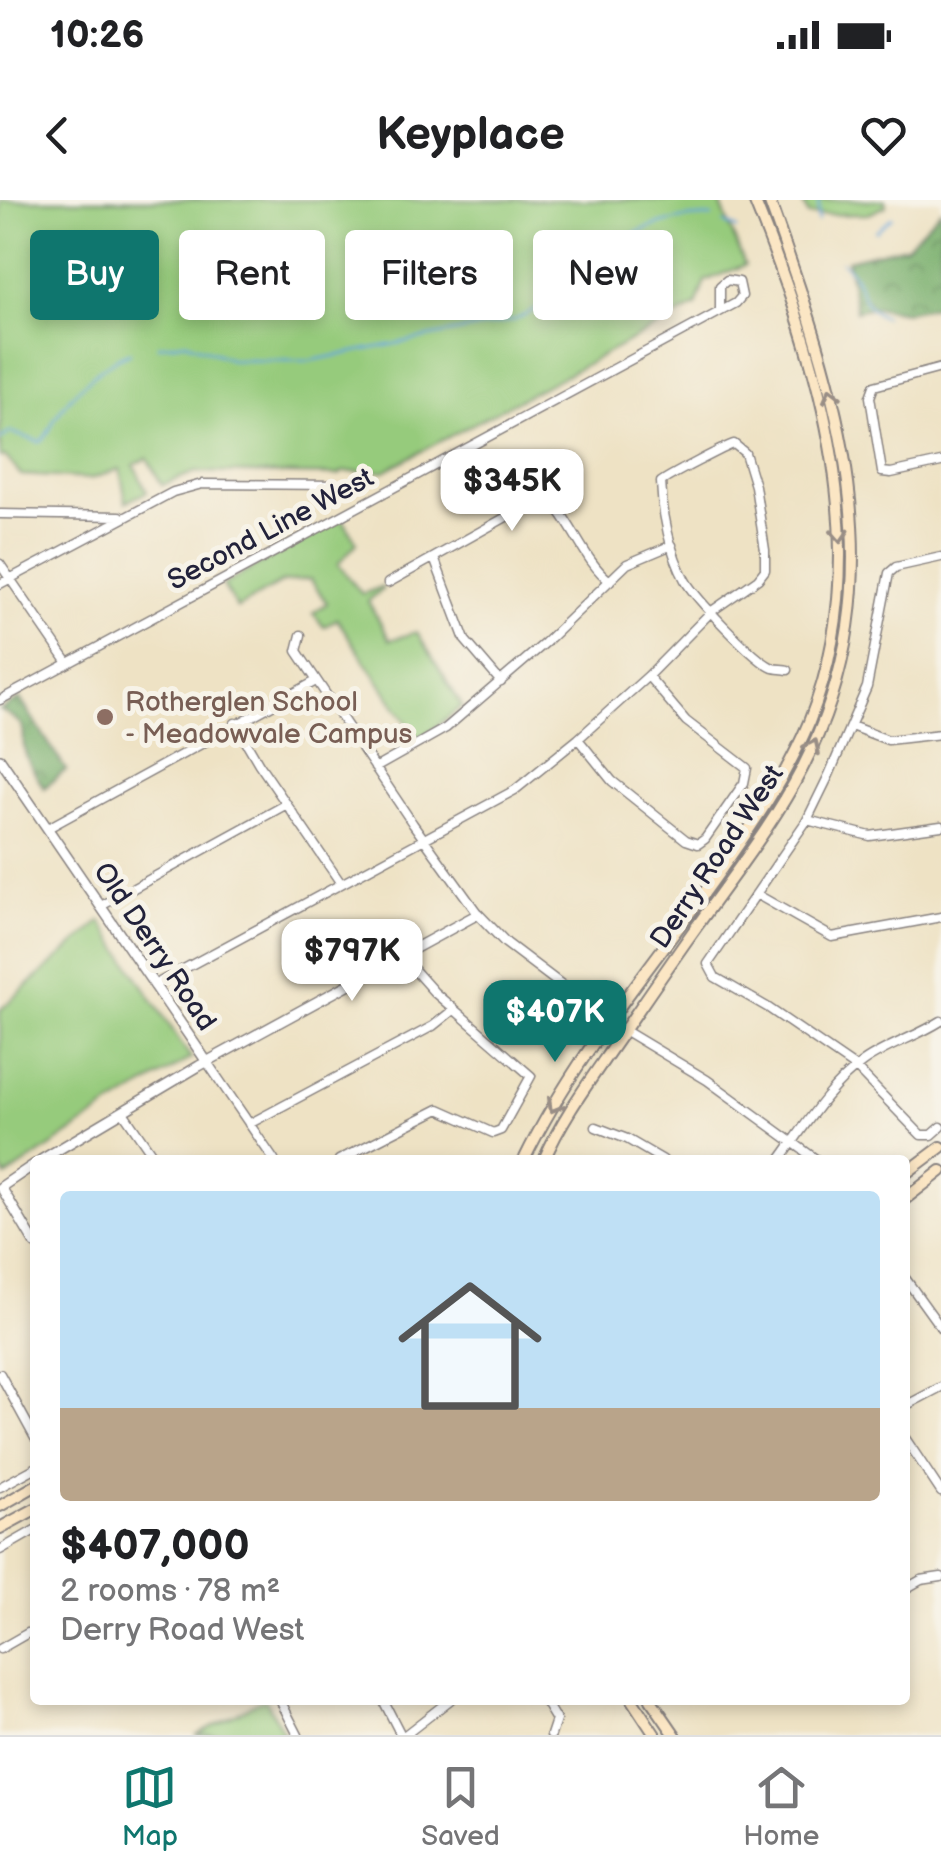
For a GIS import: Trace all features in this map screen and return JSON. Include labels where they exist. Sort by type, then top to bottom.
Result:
[{"type":"main road","name":"Derry Road West","points":[[546,1155],[564,1118],[774,816],[802,770],[838,678],[850,616],[855,538],[840,428],[803,295],[769,200]]},
{"type":"main road","name":"Derry Road West","points":[[527,1155],[565,1086],[724,864],[790,762],[814,705],[836,616],[841,540],[836,479],[826,426],[791,300],[756,203]]},
{"type":"main road","points":[[910,1170],[941,1147]]},
{"type":"main road","points":[[910,1195],[941,1171]]},
{"type":"main road","points":[[0,1506],[30,1489]]},
{"type":"main road","points":[[0,1528],[30,1512]]},
{"type":"main road","points":[[635,1705],[655,1735]]},
{"type":"main road","points":[[654,1705],[674,1735]]},
{"type":"street","name":"Second Line West","points":[[0,700],[720,309]]},
{"type":"street","points":[[941,368],[874,386],[870,397],[882,472],[941,462]]},
{"type":"street","points":[[154,984],[515,790],[578,740],[712,611],[758,579],[764,570],[749,461],[734,444],[722,447],[703,462],[661,482],[672,545],[685,580],[712,611],[754,654],[774,669],[788,670]]},
{"type":"street","points":[[0,584],[173,492],[202,484],[338,485]]},
{"type":"street","points":[[388,583],[516,510],[546,498],[556,505],[587,559],[610,581]]},
{"type":"street","points":[[0,514],[124,516]]},
{"type":"street","points":[[375,768],[446,728],[627,564],[672,545]]},
{"type":"street","points":[[941,556],[888,573],[874,659],[850,726],[807,820],[710,959],[710,972],[856,1068],[921,1134],[932,1135],[941,1128]]},
{"type":"street","points":[[434,558],[465,640],[501,682]]},
{"type":"street","points":[[0,564],[68,663]]},
{"type":"street","points":[[301,634],[297,651],[316,681],[478,914],[506,943],[624,1032],[707,1080],[811,1155]]},
{"type":"street","points":[[578,740],[624,792],[686,840],[698,844],[705,839],[744,783],[746,768],[686,721],[648,676]]},
{"type":"street","points":[[48,828],[316,681]]},
{"type":"street","points":[[235,723],[340,882]]},
{"type":"street","points":[[850,726],[888,740],[941,734]]},
{"type":"street","name":"Old Derry Road","points":[[0,758],[271,1155]]},
{"type":"street","points":[[101,906],[286,804]]},
{"type":"street","points":[[807,820],[870,836],[941,826]]},
{"type":"street","points":[[756,894],[832,937],[941,917]]},
{"type":"street","points":[[50,1155],[208,1062],[478,914]]},
{"type":"street","points":[[349,1155],[439,1109],[493,1133],[501,1130],[531,1076],[454,1010],[402,955]]},
{"type":"street","points":[[249,1124],[434,1026],[454,1010]]},
{"type":"street","points":[[784,1155],[834,1086],[856,1068],[941,1021]]},
{"type":"street","points":[[123,1112],[153,1155]]},
{"type":"street","points":[[596,1127],[654,1155]]},
{"type":"street","points":[[30,1167],[0,1188],[30,1236]]},
{"type":"street","points":[[910,1285],[941,1328]]},
{"type":"street","points":[[2,1381],[30,1429]]},
{"type":"street","points":[[910,1403],[941,1386]]},
{"type":"street","points":[[910,1446],[941,1492]]},
{"type":"street","points":[[0,1487],[30,1471]]},
{"type":"street","points":[[0,1550],[30,1533]]},
{"type":"street","points":[[910,1586],[941,1577]]},
{"type":"street","points":[[0,1648],[30,1633]]},
{"type":"street","points":[[283,1705],[298,1735]]},
{"type":"street","points":[[385,1705],[403,1735],[443,1705]]},
{"type":"street","points":[[547,1705],[556,1720],[551,1735]]},
{"type":"green space","points":[[0,200],[719,200],[745,265],[705,281],[696,306],[673,318],[673,230],[533,230],[533,320],[670,320],[384,471],[339,475],[196,472],[162,485],[147,458],[134,465],[147,492],[126,502],[120,469],[90,479],[21,475],[5,456],[0,457]]},
{"type":"green space","points":[[802,200],[885,200],[886,206],[869,214],[808,215]]},
{"type":"green space","points":[[941,210],[941,305],[905,312],[873,307],[856,311],[847,260],[906,246]]},
{"type":"green space","points":[[342,518],[357,543],[338,564],[362,594],[382,587],[368,601],[390,640],[417,632],[462,706],[419,741],[337,619],[324,627],[313,613],[327,603],[310,579],[283,582],[237,608],[223,585]]},
{"type":"green space","points":[[20,699],[66,770],[44,788],[27,758],[22,727],[0,710]]},
{"type":"green space","points":[[101,921],[191,1058],[38,1155],[30,1155],[30,1161],[6,1177],[0,1167],[0,1010]]},
{"type":"green space","points":[[252,1705],[269,1705],[285,1735],[196,1735]]},
{"type":"waterway","points":[[818,221],[819,200]]},
{"type":"waterway","points":[[643,230],[682,219],[712,217]]},
{"type":"waterway","points":[[876,231],[892,217]]},
{"type":"waterway","points":[[724,223],[737,229]]},
{"type":"waterway","points":[[841,262],[853,275],[869,307],[884,317]]},
{"type":"waterway","points":[[158,346],[186,342],[232,360],[309,361],[515,320],[533,311]]},
{"type":"waterway","points":[[0,440],[10,432],[40,442],[79,388],[110,363],[130,353]]},
{"type":"place","name":"Rotherglen School - Meadowvale Campus","points":[[105,717]]}]
